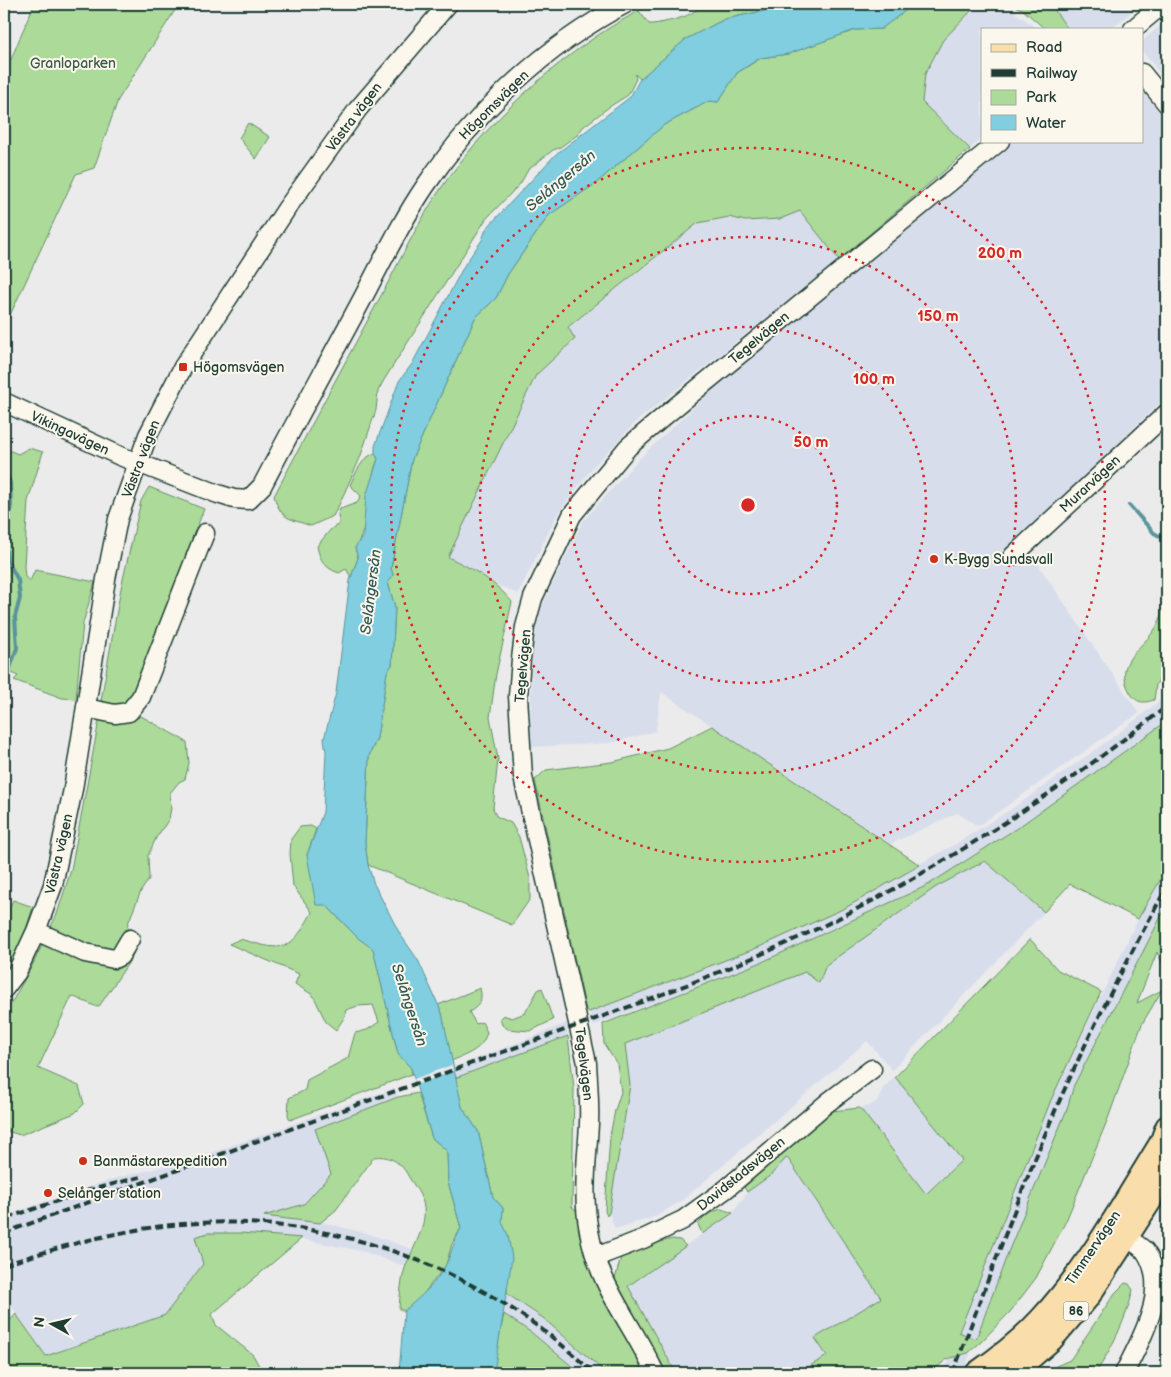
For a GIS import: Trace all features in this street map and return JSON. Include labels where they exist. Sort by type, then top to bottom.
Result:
[{"type":"main road","name":"Timmervägen","points":[[1013,1373],[1051,1340],[1088,1297],[1167,1127]]},
{"type":"main road","name":"Timmervägen","points":[[977,1373],[1018,1342],[1041,1320],[1076,1277],[1150,1201],[1167,1154]]},
{"type":"main road","name":"86","points":[[1150,1201],[1167,1169]]},
{"type":"street","name":"Västra vägen","points":[[4,989],[17,972],[36,931],[53,885],[62,852],[106,579],[118,519],[148,435],[183,367],[287,208],[358,109],[448,4]]},
{"type":"street","name":"Högomsvägen","points":[[137,463],[234,499],[248,500],[254,496],[262,486],[395,237],[425,186],[458,141],[494,101],[533,66],[599,17],[625,4]]},
{"type":"street","points":[[1134,28],[1163,4]]},
{"type":"street","points":[[1144,75],[1167,104]]},
{"type":"street","name":"Tegelvägen","points":[[654,1373],[648,1358],[614,1303],[596,1257],[589,1232],[586,1204],[589,1100],[587,1063],[520,762],[518,696],[525,627],[533,598],[572,515],[628,448],[668,412],[999,142]]},
{"type":"street","name":"Vikingavägen","points":[[4,402],[137,463]]},
{"type":"street","name":"Murarvägen","points":[[1013,556],[1167,412]]},
{"type":"street","points":[[86,708],[114,714],[129,712],[140,697],[153,672],[205,533]]},
{"type":"street","points":[[36,931],[84,953],[114,960],[120,956],[130,940]]},
{"type":"street","name":"Davidstadsvägen","points":[[596,1257],[643,1239],[683,1220],[726,1189],[827,1103],[872,1069]]},
{"type":"street","points":[[1118,1232],[1141,1248],[1152,1260],[1160,1280],[1161,1290],[1155,1314],[1124,1373]]},
{"type":"shaded area","points":[[997,4],[998,8],[1013,11],[1037,28],[981,28],[981,139],[970,149],[922,102],[925,74],[943,40],[975,7]]},
{"type":"shaded area","points":[[1050,4],[1140,4],[1113,28],[1067,28]]},
{"type":"shaded area","points":[[1167,20],[1167,82],[1144,53],[1144,39]]},
{"type":"shaded area","points":[[1144,93],[1167,121],[1167,396],[1017,541],[1037,563],[1139,713],[978,826],[957,813],[890,844],[661,692],[656,731],[611,743],[530,747],[532,648],[541,608],[583,521],[641,457],[772,334],[1006,142],[1144,142]]},
{"type":"shaded area","points":[[800,211],[839,260],[637,421],[592,468],[557,515],[518,594],[448,557],[536,375],[575,339],[568,328],[698,223],[726,218],[745,221],[780,219]]},
{"type":"shaded area","points":[[1167,695],[1167,721],[1154,732],[1020,826],[928,885],[762,962],[593,1026],[589,1012],[643,992],[887,882],[957,843],[1019,804],[1120,732]]},
{"type":"shaded area","points":[[986,861],[1044,912],[892,1070],[867,1041],[684,1199],[657,1216],[615,1229],[609,1213],[630,1085],[625,1044],[805,971],[819,983],[826,965],[936,887]]},
{"type":"shaded area","points":[[1167,868],[1167,905],[1074,1085],[1067,1109],[1009,1250],[963,1373],[944,1373],[1051,1100],[1138,919]]},
{"type":"shaded area","points":[[567,1023],[568,1036],[455,1078],[453,1068]]},
{"type":"shaded area","points":[[895,1077],[962,1160],[925,1194],[860,1108],[870,1106],[878,1100],[883,1088]]},
{"type":"shaded area","points":[[395,1088],[398,1097],[315,1129],[331,1174],[304,1204],[265,1216],[324,1223],[366,1233],[435,1257],[515,1300],[543,1318],[606,1373],[580,1373],[532,1333],[506,1315],[428,1274],[361,1251],[286,1236],[208,1233],[203,1264],[165,1315],[46,1356],[5,1297],[4,1216],[119,1177],[188,1161]]},
{"type":"shaded area","points":[[786,1156],[882,1298],[815,1338],[827,1356],[798,1373],[676,1373],[628,1285],[733,1213],[747,1192],[771,1175]]},
{"type":"green space","name":"Granloparken","points":[[34,4],[179,4],[118,100],[94,168],[76,174],[4,328],[4,76]]},
{"type":"green space","points":[[703,4],[796,4],[725,19],[686,39],[640,79],[635,74],[636,79],[628,95],[609,107],[583,127],[577,135],[553,150],[528,170],[520,184],[486,219],[384,380],[378,391],[376,410],[360,458],[333,516],[311,526],[283,514],[274,496],[422,218],[449,177],[468,153],[511,106],[561,62],[586,43],[639,11],[649,24],[682,17],[692,13]]},
{"type":"green space","points":[[914,4],[991,4],[975,7],[943,40],[925,74],[922,102],[970,149],[839,260],[800,211],[780,219],[745,221],[729,217],[698,223],[568,327],[575,339],[536,375],[448,557],[483,576],[498,587],[512,602],[496,674],[490,717],[498,759],[493,808],[496,816],[511,823],[519,837],[530,878],[530,899],[512,925],[368,865],[365,843],[369,756],[377,738],[387,671],[392,665],[395,607],[388,583],[393,575],[391,568],[412,459],[475,318],[496,298],[508,274],[549,215],[595,184],[664,125],[709,101],[718,102],[737,73],[761,58],[788,54],[855,30],[881,29]]},
{"type":"green space","points":[[1008,4],[1050,4],[1067,28],[1044,28],[1022,9]]},
{"type":"green space","points":[[248,123],[270,137],[256,159],[239,138]]},
{"type":"green space","points":[[4,448],[18,454],[29,448],[43,452],[28,501],[25,577],[30,581],[35,570],[95,582],[83,623],[76,699],[62,698],[14,680],[18,676],[4,669]]},
{"type":"green space","points":[[375,453],[378,459],[374,470],[367,516],[355,548],[358,558],[351,577],[346,569],[339,573],[330,569],[322,560],[317,546],[331,529],[339,524],[338,514],[340,509],[357,503],[361,496],[350,485],[366,458]]},
{"type":"green space","points":[[149,487],[204,509],[128,704],[100,706],[121,588],[141,501]]},
{"type":"green space","points":[[1167,574],[1167,664],[1156,685],[1154,700],[1141,702],[1136,700],[1131,694],[1126,682],[1125,671],[1133,654],[1148,638],[1159,621],[1163,605],[1162,579]]},
{"type":"green space","points":[[100,715],[135,719],[141,716],[187,742],[189,763],[185,779],[179,782],[170,793],[171,808],[169,819],[156,838],[148,856],[149,879],[141,891],[127,926],[141,935],[131,959],[97,1007],[72,996],[38,1068],[79,1086],[84,1104],[75,1113],[20,1135],[4,1130],[4,1016],[32,966],[57,914],[71,870]]},
{"type":"green space","points":[[1167,721],[1167,868],[1138,919],[1070,884],[1044,912],[985,861],[936,887],[826,965],[819,983],[805,972],[625,1044],[630,1085],[607,1216],[605,1211],[610,1136],[621,1092],[617,1064],[604,1044],[603,1024],[762,962],[928,885],[1020,826]]},
{"type":"green space","points":[[712,726],[920,865],[845,908],[757,948],[589,1012],[586,1010],[535,780],[546,770],[612,762],[668,748]]},
{"type":"green space","points":[[311,826],[316,829],[307,855],[326,905],[358,938],[373,948],[398,1054],[411,1068],[412,1074],[290,1120],[288,1115],[289,1098],[305,1090],[307,1080],[348,1058],[355,1033],[367,1030],[379,1022],[373,1005],[358,1006],[346,1010],[344,1018],[336,1030],[326,1022],[313,995],[295,984],[299,974],[229,944],[240,939],[266,946],[284,946],[297,936],[304,926],[312,912],[293,886],[290,854],[291,839],[300,827]]},
{"type":"green space","points":[[13,900],[33,907],[25,933],[4,978],[4,921]]},
{"type":"green space","points":[[1167,905],[1167,972],[1157,952],[1137,1003],[1162,990],[1142,1024],[1109,1116],[1066,1221],[1036,1278],[1010,1312],[968,1353],[947,1359],[930,1373],[798,1373],[827,1356],[815,1338],[881,1298],[787,1157],[771,1175],[747,1192],[744,1187],[746,1182],[832,1111],[860,1108],[926,1194],[962,1160],[895,1077],[1030,939],[1058,970],[1101,992],[1051,1100],[959,1332],[976,1339],[1009,1250],[1067,1109],[1074,1085]]},
{"type":"green space","points":[[480,988],[480,1002],[469,1012],[476,1024],[482,1022],[487,1032],[485,1038],[478,1048],[451,1061],[442,1013],[438,1005]]},
{"type":"green space","points":[[542,988],[553,1020],[530,1031],[508,1029],[502,1025],[500,1018],[503,1015],[512,1018],[525,1013],[538,990]]},
{"type":"green space","points":[[568,1036],[574,1088],[572,1207],[578,1212],[586,1257],[602,1297],[647,1373],[606,1373],[543,1318],[507,1294],[508,1235],[501,1222],[503,1208],[493,1197],[478,1131],[462,1107],[455,1078]]},
{"type":"green space","points":[[418,1093],[432,1138],[447,1151],[448,1182],[461,1228],[452,1244],[446,1265],[421,1297],[404,1311],[399,1309],[405,1268],[420,1232],[424,1213],[423,1204],[418,1192],[406,1172],[396,1161],[383,1157],[374,1157],[336,1210],[320,1223],[264,1216],[304,1204],[331,1174],[315,1129],[398,1097]]},
{"type":"green space","points":[[721,1209],[733,1213],[702,1234],[698,1224],[709,1213]]},
{"type":"green space","points":[[208,1233],[241,1233],[302,1238],[212,1314],[216,1325],[253,1355],[263,1373],[4,1373],[4,1327],[16,1314],[46,1356],[165,1315],[203,1264],[195,1237]]},
{"type":"green space","points":[[672,1239],[680,1240],[686,1246],[628,1286],[676,1373],[667,1373],[620,1292],[615,1279],[621,1257],[641,1247]]},
{"type":"green space","points":[[1125,1283],[1129,1284],[1133,1290],[1127,1312],[1108,1353],[1096,1373],[1040,1373],[1070,1360],[1115,1293]]},
{"type":"green space","points":[[504,1314],[532,1333],[580,1373],[492,1373]]},
{"type":"water","name":"Selångersån","points":[[796,4],[914,4],[881,29],[855,30],[788,54],[760,58],[737,73],[718,102],[709,101],[664,125],[595,184],[549,215],[508,274],[496,298],[475,318],[412,459],[391,568],[393,575],[388,583],[395,607],[392,665],[387,672],[377,738],[369,756],[365,843],[368,865],[374,884],[400,934],[418,960],[442,1013],[462,1107],[478,1131],[493,1197],[503,1208],[502,1222],[508,1235],[512,1258],[494,1372],[399,1373],[404,1311],[428,1289],[443,1271],[461,1228],[448,1182],[447,1151],[432,1138],[411,1068],[398,1054],[373,949],[358,938],[326,905],[316,905],[307,855],[323,812],[326,752],[324,739],[336,693],[350,580],[358,558],[355,548],[363,536],[366,496],[378,459],[375,453],[375,446],[399,381],[412,364],[465,264],[482,240],[486,229],[555,155],[630,97],[640,79],[686,39],[725,19]]},
{"type":"pier","points":[[452,1065],[453,1071],[416,1085],[414,1079]]},
{"type":"waterway","points":[[4,467],[10,483],[11,505],[5,542],[7,560],[18,580],[20,598],[15,617],[17,648],[4,685]]},
{"type":"waterway","points":[[1129,505],[1154,533],[1167,540]]},
{"type":"railway","points":[[4,1233],[621,1010],[709,976],[795,939],[881,896],[966,847],[1088,766],[1167,706]]},
{"type":"railway","points":[[953,1373],[1017,1204],[1058,1104],[1110,994],[1167,887]]},
{"type":"railway","points":[[7,1218],[90,1190],[144,1176]]},
{"type":"railway","points":[[4,1265],[87,1240],[129,1231],[172,1225],[230,1222],[287,1226],[344,1237],[399,1253],[452,1275],[503,1303],[550,1336],[593,1373]]},
{"type":"place","name":"Högomsvägen","points":[[183,367]]},
{"type":"place","name":"K-Bygg Sundsvall","points":[[934,559]]},
{"type":"place","name":"Banmästarexpedition","points":[[83,1161]]},
{"type":"place","name":"Selånger station","points":[[48,1193]]}]
